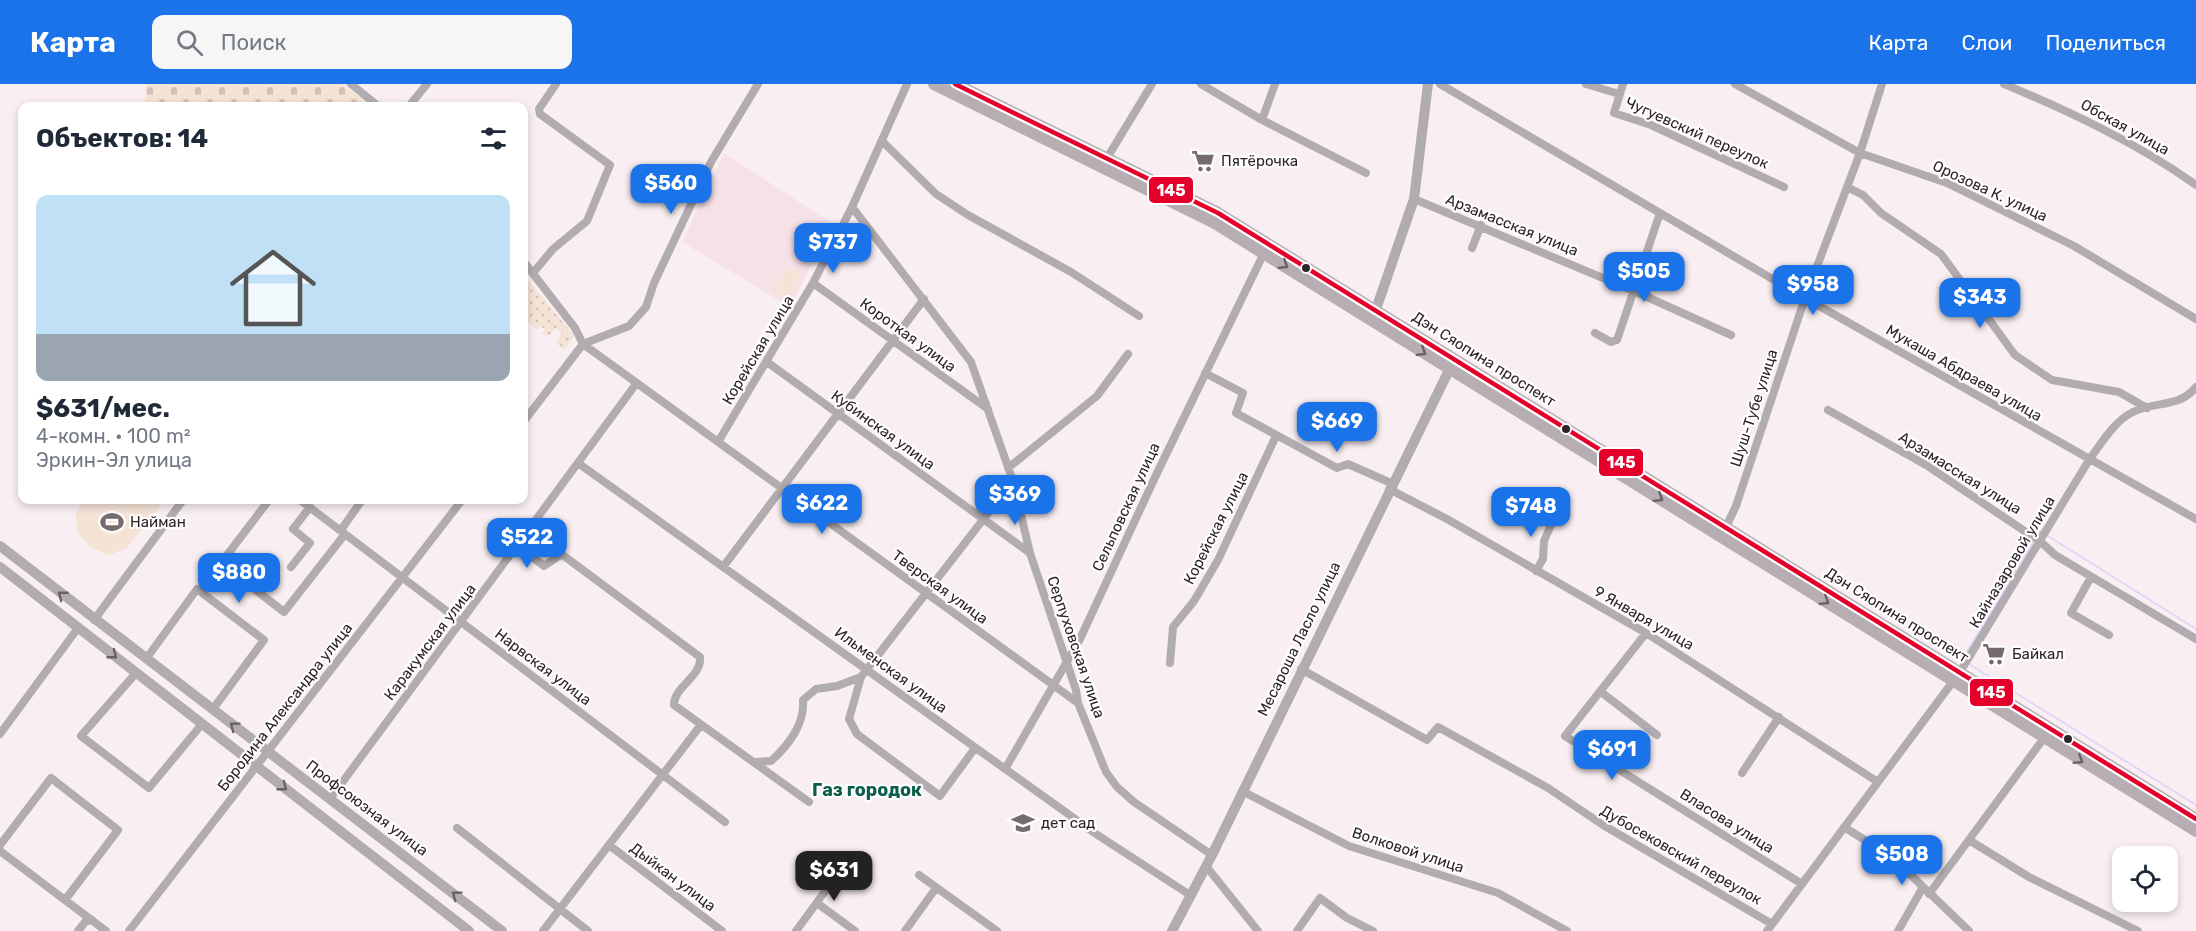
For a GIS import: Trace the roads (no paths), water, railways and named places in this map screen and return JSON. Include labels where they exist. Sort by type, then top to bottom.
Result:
[{"type":"main road","name":"Дэн Сяопина проспект","points":[[934,84],[1200,203],[1451,364],[2119,778],[2196,831]]},
{"type":"main road","name":"Дэн Сяопина проспект","points":[[956,84],[1105,162],[1374,315]]},
{"type":"main road","name":"Дэн Сяопина проспект","points":[[1957,676],[2044,738],[2196,819]]},
{"type":"street","points":[[351,84],[373,102]]},
{"type":"street","points":[[411,102],[427,84]]},
{"type":"street","points":[[533,273],[544,263],[553,249],[587,221],[610,165],[540,114],[539,109],[556,84]]},
{"type":"street","points":[[528,416],[583,344],[628,326],[646,307],[654,283],[711,162],[758,84]]},
{"type":"street","name":"Корейская улица","points":[[718,442],[813,283],[852,207],[907,84]]},
{"type":"street","points":[[1105,162],[1152,84]]},
{"type":"street","points":[[1201,84],[1262,120],[1366,173]]},
{"type":"street","points":[[1262,120],[1275,84]]},
{"type":"street","points":[[1374,315],[1414,200],[1428,84]]},
{"type":"street","name":"Мукаша Абдраева улица","points":[[1440,84],[1805,298],[2196,519]]},
{"type":"street","name":"Чугуевский переулок","points":[[1586,84],[1619,94]]},
{"type":"street","name":"Чугуевский переулок","points":[[1623,84],[1614,113],[1651,125],[1784,187]]},
{"type":"street","name":"Орозова К. улица","points":[[1734,84],[1860,153],[1947,183],[2063,240],[2196,319]]},
{"type":"street","name":"Шуш-Тубе улица","points":[[1724,532],[1805,298],[1860,153],[1882,84]]},
{"type":"street","name":"Обская улица","points":[[2004,84],[2066,109],[2164,163],[2196,185]]},
{"type":"street","points":[[882,141],[936,194],[968,215],[1071,272],[1138,316]]},
{"type":"street","points":[[1847,187],[1863,195],[1881,213],[1941,254],[2015,355],[2052,380],[2119,392],[2147,408]]},
{"type":"street","name":"Арзамасская улица","points":[[1414,200],[1480,225],[1731,335]]},
{"type":"street","name":"Серпуховская улица","points":[[852,207],[971,362],[1013,482],[1030,553],[1078,703],[1106,772],[1117,787],[1212,855]]},
{"type":"street","points":[[1595,333],[1611,342],[1617,340],[1660,213]]},
{"type":"street","points":[[1472,248],[1480,225]]},
{"type":"street","name":"Сельповская улица","points":[[1005,769],[1080,639],[1264,253]]},
{"type":"street","points":[[528,267],[575,328],[583,344]]},
{"type":"street","name":"Короткая улица","points":[[813,283],[988,409]]},
{"type":"street","points":[[723,567],[924,299]]},
{"type":"street","name":"Тверская улица","points":[[583,344],[1078,703]]},
{"type":"street","points":[[1008,468],[1097,396],[1128,354]]},
{"type":"street","name":"Кубинская улица","points":[[767,362],[1030,553]]},
{"type":"street","name":"Месароша Ласло улица","points":[[1172,931],[1212,855],[1451,364]]},
{"type":"street","points":[[1205,373],[1244,393],[1236,413],[1337,468],[1348,464],[1390,486]]},
{"type":"street","name":"Каракумская улица","points":[[330,799],[636,384]]},
{"type":"street","name":"Кайназаровой улица","points":[[1770,927],[1957,676],[2041,542],[2089,460],[2124,417],[2135,410],[2171,403],[2191,394],[2196,387]]},
{"type":"street","name":"Арзамасская улица","points":[[1828,410],[1926,465],[2041,542],[2055,555],[2196,639]]},
{"type":"street","name":"Корейская улица","points":[[1170,663],[1173,627],[1194,601],[1218,560],[1276,435]]},
{"type":"street","name":"Ильменская улица","points":[[578,463],[723,567],[865,674],[975,748],[1095,834],[1190,895]]},
{"type":"street","points":[[975,748],[940,796],[857,734],[849,719],[865,674],[1013,482]]},
{"type":"street","name":"9 Января улица","points":[[1390,486],[1646,633],[1878,782]]},
{"type":"street","points":[[94,620],[180,504]]},
{"type":"street","points":[[266,504],[220,563],[284,612],[343,532],[360,504]]},
{"type":"street","name":"Нарвская улица","points":[[306,504],[725,822]]},
{"type":"street","name":"Бородина Александра улица","points":[[129,931],[459,504]]},
{"type":"street","points":[[291,567],[310,543],[293,529],[310,507]]},
{"type":"street","points":[[1536,571],[1543,559],[1544,541],[1554,518]]},
{"type":"street","name":"Профсоюзная улица","points":[[0,546],[502,931]]},
{"type":"street","points":[[518,546],[547,567],[560,555],[564,556],[700,657],[700,667],[673,702],[700,726],[754,761],[809,802]]},
{"type":"street","points":[[0,567],[469,931]]},
{"type":"street","points":[[2091,577],[2071,613],[2109,635]]},
{"type":"street","points":[[146,659],[198,589],[264,640],[213,709]]},
{"type":"street","points":[[0,734],[78,628]]},
{"type":"street","name":"Власова улица","points":[[1646,633],[1565,736],[1802,884]]},
{"type":"street","name":"Дубосековский переулок","points":[[1301,669],[1427,740],[1438,727],[1548,788],[1594,820],[1770,927]]},
{"type":"street","points":[[136,673],[81,736],[149,788],[202,724]]},
{"type":"street","points":[[754,761],[771,761],[778,755],[801,722],[804,714],[802,700],[809,692],[865,674]]},
{"type":"street","points":[[1600,692],[1657,735]]},
{"type":"street","points":[[1742,773],[1779,717]]},
{"type":"street","points":[[543,931],[700,726]]},
{"type":"street","points":[[1898,931],[1926,891],[1969,840],[2044,738]]},
{"type":"street","points":[[0,845],[51,778],[118,830],[65,900]]},
{"type":"street","name":"Волковой улица","points":[[1242,791],[1349,846],[1497,893],[1567,931]]},
{"type":"street","points":[[1844,827],[1892,857],[1969,931]]},
{"type":"street","points":[[457,828],[588,931]]},
{"type":"street","points":[[1969,840],[2029,877],[2138,931]]},
{"type":"street","name":"Дыйкан улица","points":[[609,845],[722,931]]},
{"type":"street","points":[[0,851],[106,931]]},
{"type":"street","points":[[796,931],[850,857]]},
{"type":"street","points":[[1206,866],[1258,931]]},
{"type":"street","points":[[919,875],[997,931]]},
{"type":"street","points":[[905,931],[936,888]]},
{"type":"street","points":[[1297,931],[1320,898],[1347,918],[1372,931]]},
{"type":"street","points":[[817,903],[855,931]]},
{"type":"street","points":[[78,931],[85,922],[92,920]]},
{"type":"waterway","points":[[2037,536],[2040,531],[2196,629]]},
{"type":"waterway","points":[[1964,661],[1962,660],[2034,541]]},
{"type":"waterway","points":[[1969,664],[2196,805]]},
{"type":"place","name":"Пятёрочка","points":[[1203,161]]},
{"type":"place","name":"Найман","points":[[112,522]]},
{"type":"place","name":"Байкал","points":[[1994,654]]},
{"type":"place","name":"дет сад","points":[[1023,823]]},
{"type":"district","name":"Газ городок","points":[[867,790]]}]
